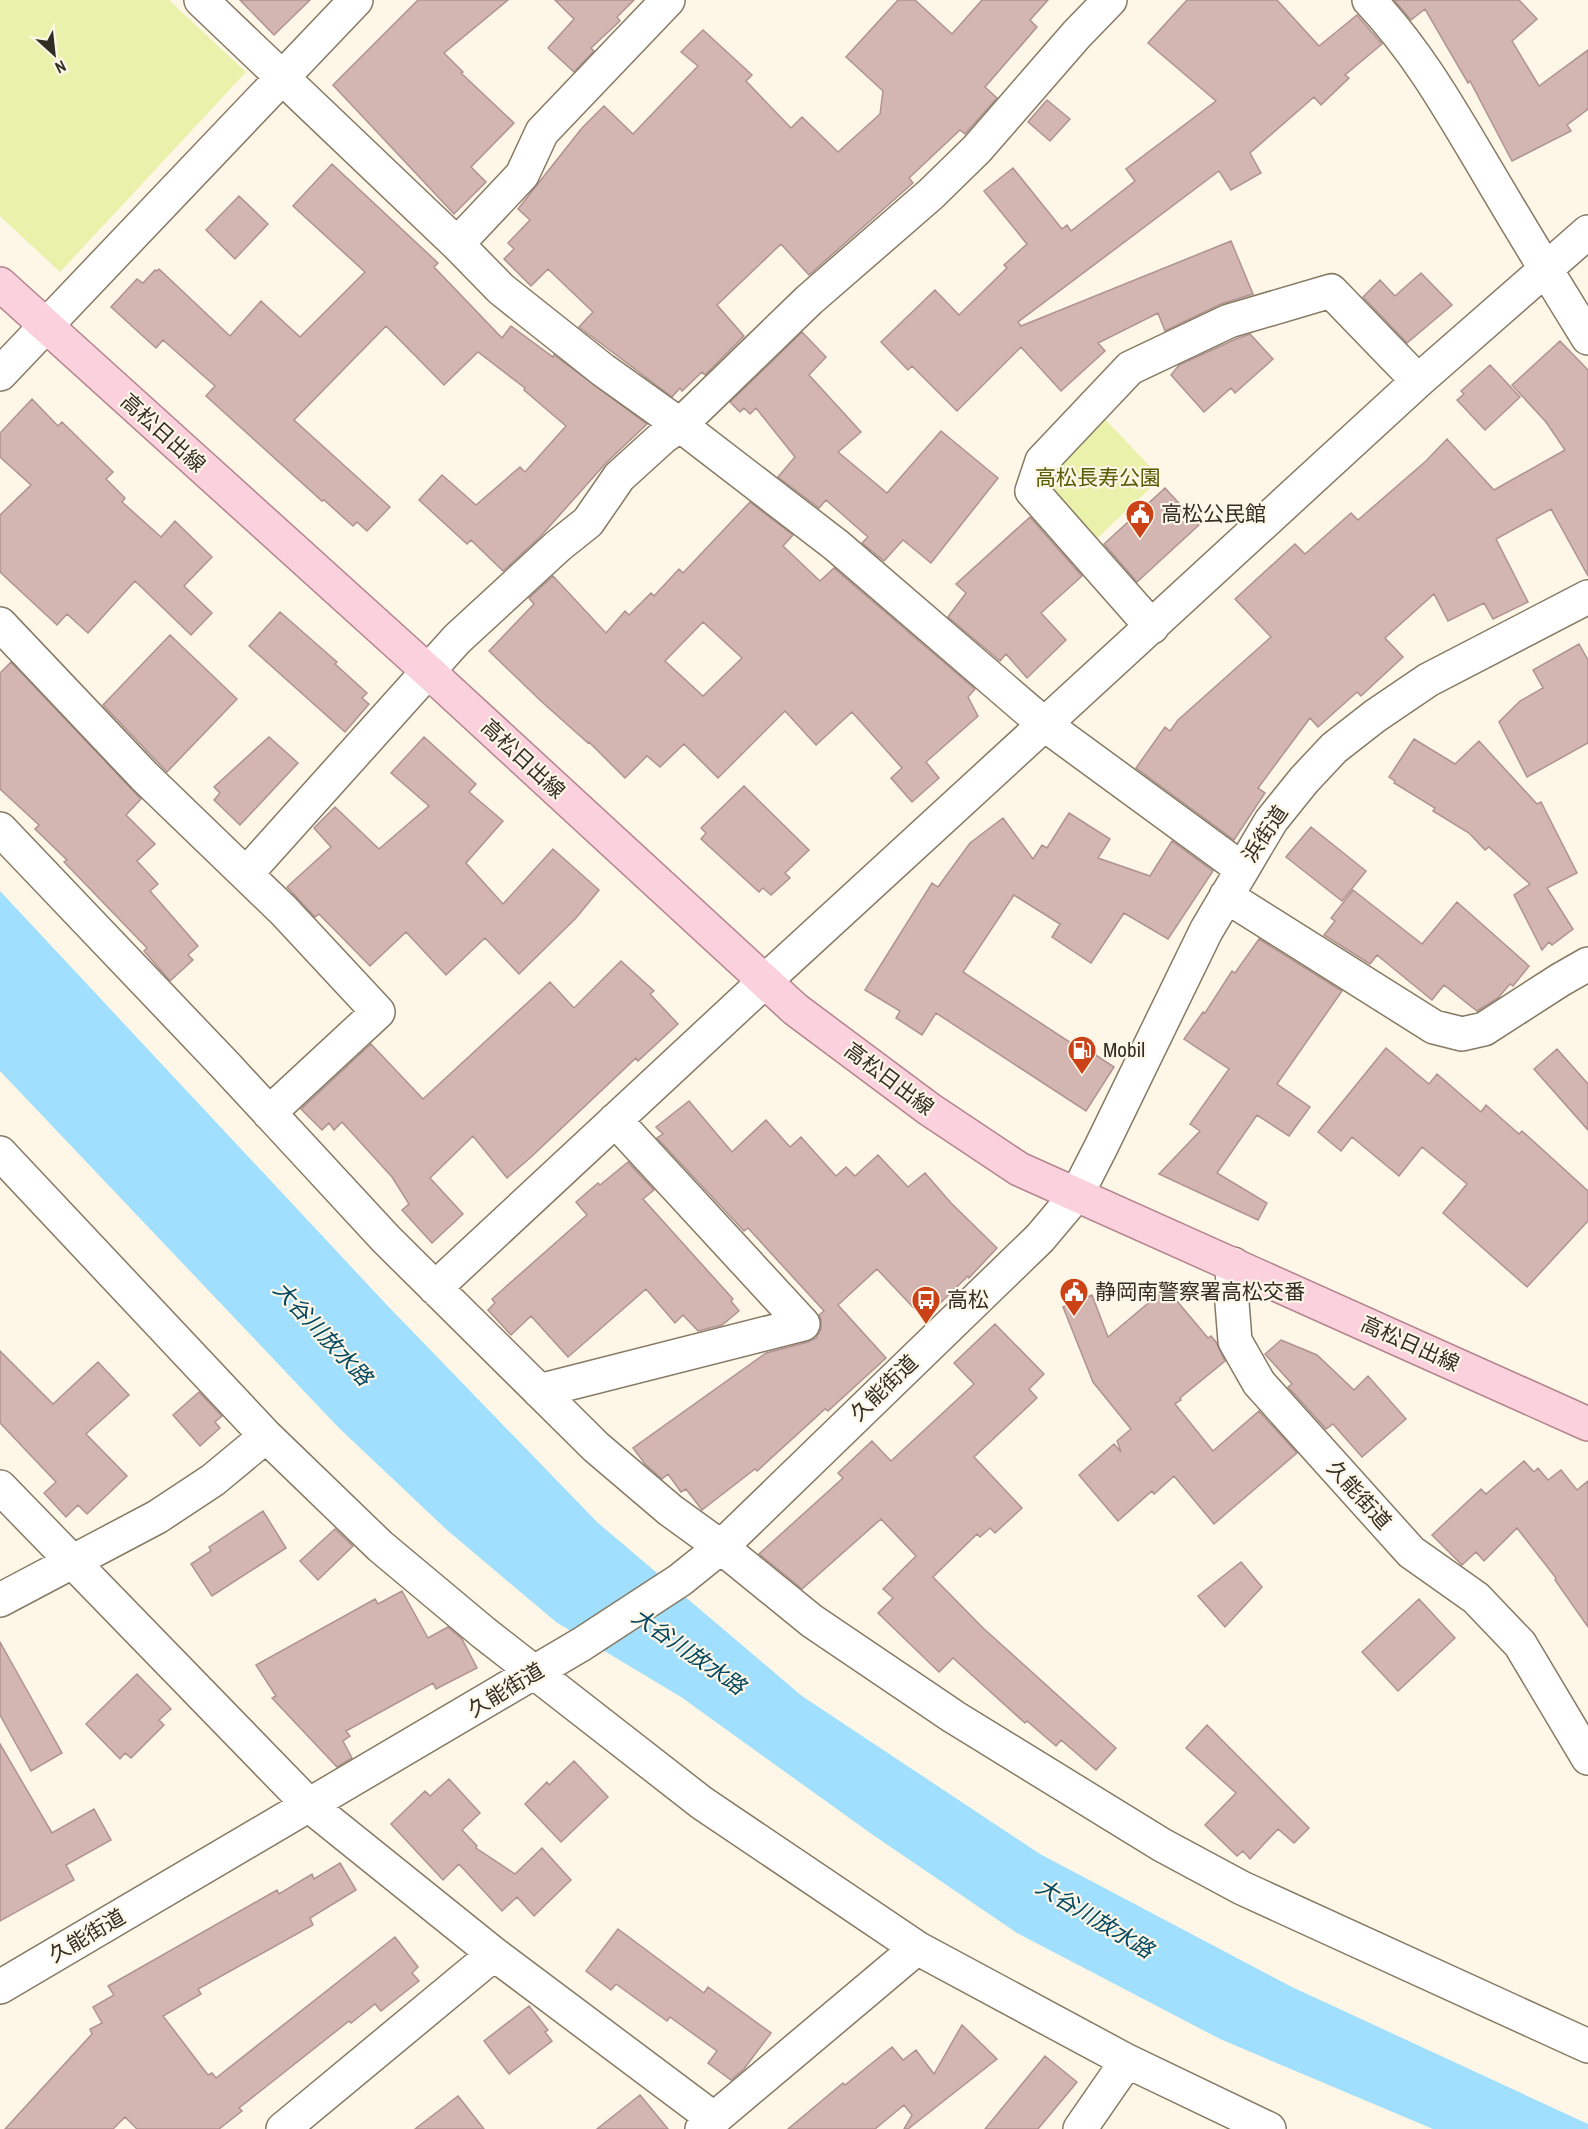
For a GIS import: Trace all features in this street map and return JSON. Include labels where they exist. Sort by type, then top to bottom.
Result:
[{"type":"main road","name":"高松日出線","points":[[0,284],[429,672],[795,1009],[929,1110],[1019,1169],[1077,1194]]},
{"type":"main road","points":[[1077,1194],[1233,1264]]},
{"type":"main road","name":"高松日出線","points":[[1233,1264],[1588,1424]]},
{"type":"street","points":[[201,0],[457,244],[501,289],[603,370],[680,425],[836,545],[1234,883],[1434,1027],[1462,1034],[1484,1029],[1588,964]]},
{"type":"street","points":[[0,374],[356,0]]},
{"type":"street","points":[[457,244],[522,175],[542,132],[668,0]]},
{"type":"street","points":[[246,874],[457,639],[558,546],[588,522],[619,477],[663,437],[680,425],[809,300],[931,194],[977,149],[1077,34],[1110,0]]},
{"type":"street","points":[[1369,0],[1432,78],[1588,338]]},
{"type":"street","points":[[435,1288],[765,981],[1418,381],[1544,268],[1588,232]]},
{"type":"street","points":[[1152,627],[1032,491],[1042,461],[1130,368],[1229,321],[1331,291],[1418,381]]},
{"type":"street","name":"浜街道","points":[[1077,1194],[1206,932],[1271,821],[1304,780],[1334,748],[1375,716],[1428,680],[1586,604]]},
{"type":"street","points":[[0,624],[144,776],[284,911],[378,1012],[269,1113]]},
{"type":"street","points":[[0,828],[386,1239],[539,1391],[604,1454],[670,1510],[721,1547],[812,1621],[945,1711],[1162,1845],[1262,1897],[1588,2046]]},
{"type":"street","points":[[539,1391],[803,1324],[615,1120]]},
{"type":"street","points":[[0,1153],[266,1436],[380,1546],[484,1633],[702,1803],[917,1948],[1126,2061],[1269,2129]]},
{"type":"street","name":"久能街道","points":[[0,1987],[536,1672],[680,1580],[721,1547],[1040,1238],[1077,1194]]},
{"type":"street","name":"久能街道","points":[[1233,1264],[1232,1303],[1235,1341],[1259,1383],[1411,1552],[1476,1598],[1520,1644],[1583,1735]]},
{"type":"street","points":[[0,1600],[157,1517],[213,1480],[266,1436]]},
{"type":"street","points":[[0,1487],[310,1806],[708,2124],[917,1948]]},
{"type":"street","points":[[283,2129],[494,1954]]},
{"type":"street","points":[[1080,2129],[1126,2061]]},
{"type":"green space","points":[[0,0],[169,0],[246,72],[60,272],[0,216]]},
{"type":"green space","name":"高松長寿公園","points":[[1100,414],[1161,478],[1090,545],[1046,493],[1047,469]]},
{"type":"water","name":"大谷川放水路","points":[[0,891],[385,1303],[597,1522],[802,1696],[1040,1854],[1292,1987],[1588,2124],[1588,2129],[1433,2129],[1220,2039],[1017,1933],[873,1835],[681,1697],[556,1622],[447,1530],[339,1428],[0,1071]]},
{"type":"building","points":[[240,0],[310,0],[274,35]]},
{"type":"building","points":[[418,0],[508,0],[444,53],[463,72],[461,73],[514,123],[471,167],[486,182],[454,214],[333,85]]},
{"type":"building","points":[[555,0],[634,0],[617,17],[620,21],[591,48],[594,51],[574,72],[548,48],[574,19]]},
{"type":"building","points":[[898,0],[915,0],[952,34],[982,0],[1048,0],[1030,20],[1037,27],[985,87],[997,98],[965,134],[960,130],[909,178],[913,183],[809,275],[781,244],[717,305],[744,336],[705,375],[702,372],[682,391],[680,388],[672,397],[579,327],[593,312],[548,269],[531,286],[504,259],[514,249],[508,243],[530,220],[518,209],[582,128],[604,106],[633,134],[698,66],[681,52],[703,30],[752,75],[746,81],[791,128],[802,117],[838,152],[880,114],[883,91],[846,57]]},
{"type":"building","points":[[1187,0],[1277,0],[1319,46],[1357,15],[1382,44],[1345,75],[1349,78],[1321,105],[1314,97],[1250,153],[1261,173],[1231,190],[1219,171],[1018,322],[1021,326],[1231,241],[1253,294],[1221,304],[1165,331],[1158,313],[1098,343],[1105,351],[1061,391],[1021,347],[957,411],[912,366],[908,370],[881,342],[935,290],[959,315],[1007,268],[1004,265],[1027,244],[984,191],[1013,168],[1062,229],[1067,225],[1071,231],[1135,181],[1126,169],[1216,101],[1148,43]]},
{"type":"building","points":[[1394,0],[1519,0],[1537,19],[1512,41],[1539,86],[1588,50],[1588,109],[1567,125],[1571,131],[1512,161],[1470,81],[1468,83],[1425,9],[1411,20]]},
{"type":"building","points":[[1047,100],[1070,119],[1050,141],[1028,122]]},
{"type":"building","points":[[332,164],[438,263],[434,267],[502,338],[511,326],[647,424],[606,463],[540,537],[503,571],[471,540],[467,544],[419,500],[442,475],[476,505],[520,467],[525,472],[566,426],[524,390],[525,388],[478,352],[444,385],[386,326],[294,420],[390,507],[367,531],[357,522],[353,526],[324,500],[322,501],[206,396],[215,386],[163,340],[156,348],[111,307],[137,279],[143,283],[155,270],[159,269],[230,336],[261,301],[300,337],[365,272],[293,206]]},
{"type":"building","points":[[239,196],[268,224],[235,259],[206,230]]},
{"type":"building","points":[[1421,273],[1452,305],[1407,343],[1363,297],[1380,280],[1395,296]]},
{"type":"building","points":[[802,332],[826,357],[809,375],[861,432],[838,452],[887,493],[941,431],[998,478],[931,563],[903,540],[884,561],[862,543],[868,537],[826,500],[819,508],[778,477],[795,457],[756,408],[750,414],[744,408],[740,412],[730,402]]},
{"type":"building","points":[[1250,334],[1273,359],[1235,393],[1231,388],[1204,412],[1171,375],[1179,365]]},
{"type":"building","points":[[1560,341],[1588,370],[1588,576],[1551,509],[1496,539],[1528,602],[1493,619],[1484,603],[1448,621],[1434,594],[1385,638],[1403,657],[1361,696],[1357,692],[1318,727],[1310,718],[1258,788],[1265,793],[1234,840],[1136,768],[1165,727],[1170,731],[1178,720],[1271,637],[1235,599],[1295,544],[1305,554],[1351,513],[1358,520],[1426,461],[1447,439],[1494,490],[1565,450],[1546,422],[1512,385]]},
{"type":"building","points":[[1490,365],[1520,397],[1485,430],[1457,400],[1464,394],[1461,391]]},
{"type":"building","points":[[32,399],[58,426],[62,422],[113,472],[106,479],[125,498],[122,502],[161,537],[175,521],[212,557],[184,586],[212,613],[191,635],[135,581],[88,633],[67,614],[57,625],[0,572],[0,515],[31,485],[0,457],[0,433]]},
{"type":"building","points":[[1165,488],[1199,525],[1137,582],[1104,544]]},
{"type":"building","points":[[750,502],[793,535],[783,546],[820,581],[834,568],[975,689],[968,697],[978,716],[926,762],[939,778],[912,802],[891,778],[902,768],[852,712],[816,745],[785,711],[718,778],[684,744],[660,767],[647,756],[625,778],[489,651],[534,604],[529,598],[553,576],[606,633],[625,611],[629,615],[651,593],[654,596],[679,569],[683,573]],"holes":[[[703,622],[742,658],[703,696],[665,661]]]},
{"type":"building","points":[[1030,517],[1082,576],[1041,613],[1066,640],[1027,678],[1006,654],[1000,661],[948,617],[966,593],[956,584]]},
{"type":"building","points":[[280,612],[337,662],[335,664],[367,693],[362,698],[369,704],[345,732],[249,646]]},
{"type":"building","points":[[170,635],[237,699],[167,772],[103,705]]},
{"type":"building","points":[[1579,644],[1588,660],[1588,743],[1527,777],[1499,722],[1520,701],[1543,688],[1533,670]]},
{"type":"building","points":[[11,662],[141,799],[126,815],[155,844],[137,861],[158,884],[150,891],[198,946],[188,955],[193,960],[170,981],[144,951],[147,948],[64,862],[67,860],[35,829],[39,825],[0,789],[0,673]]},
{"type":"building","points":[[269,737],[298,763],[240,825],[214,800],[220,793],[214,787]]},
{"type":"building","points":[[424,737],[476,784],[469,792],[503,821],[466,863],[503,904],[553,849],[599,890],[576,918],[519,974],[485,938],[446,975],[406,932],[370,966],[319,914],[315,917],[287,887],[331,847],[314,828],[335,807],[379,849],[429,806],[391,773]]},
{"type":"building","points":[[1414,739],[1455,764],[1479,741],[1537,804],[1541,802],[1577,873],[1547,888],[1573,929],[1552,945],[1549,942],[1542,950],[1514,895],[1530,884],[1489,847],[1485,850],[1469,833],[1433,811],[1435,808],[1394,783],[1395,781],[1389,777]]},
{"type":"building","points":[[744,786],[809,850],[785,873],[790,878],[771,895],[763,888],[759,892],[701,839],[706,833],[701,828]]},
{"type":"building","points":[[1069,813],[1110,839],[1098,858],[1150,876],[1172,841],[1213,871],[1168,939],[1124,913],[1091,963],[1052,937],[1060,924],[1014,895],[963,972],[1074,1045],[1076,1042],[1114,1067],[1086,1111],[936,1013],[922,1035],[896,1018],[900,1011],[865,990],[932,883],[938,887],[970,843],[1003,818],[1033,859],[1042,845],[1047,848]]},
{"type":"building","points":[[1311,827],[1366,871],[1342,901],[1286,857]]},
{"type":"building","points":[[1353,890],[1422,944],[1457,902],[1529,966],[1513,986],[1510,984],[1498,998],[1477,1011],[1444,985],[1432,1000],[1377,955],[1370,964],[1324,935],[1335,921],[1331,918]]},
{"type":"building","points":[[1259,939],[1342,991],[1277,1084],[1310,1107],[1289,1136],[1257,1115],[1217,1173],[1267,1203],[1258,1220],[1159,1174],[1200,1131],[1190,1124],[1229,1069],[1184,1039],[1203,1012],[1205,1013],[1232,971],[1235,973]]},
{"type":"building","points":[[621,961],[654,991],[650,994],[678,1024],[638,1061],[636,1058],[507,1178],[473,1136],[430,1178],[463,1214],[432,1243],[402,1210],[409,1204],[392,1177],[342,1122],[334,1130],[329,1123],[322,1130],[301,1109],[371,1044],[423,1099],[550,982],[574,1008]]},
{"type":"building","points":[[1386,1048],[1429,1084],[1437,1074],[1481,1112],[1486,1105],[1519,1134],[1522,1131],[1588,1191],[1588,1221],[1527,1287],[1443,1213],[1467,1184],[1422,1147],[1399,1176],[1352,1137],[1341,1151],[1318,1132]]},
{"type":"building","points":[[1557,1049],[1588,1084],[1588,1130],[1534,1069]]},
{"type":"building","points":[[689,1101],[732,1152],[766,1120],[790,1147],[801,1137],[836,1176],[846,1167],[855,1176],[878,1155],[908,1187],[925,1173],[951,1203],[997,1248],[969,1278],[968,1276],[924,1319],[877,1269],[838,1305],[886,1358],[828,1411],[825,1409],[757,1471],[755,1469],[702,1510],[686,1489],[681,1492],[668,1474],[662,1479],[645,1464],[633,1448],[766,1353],[816,1338],[821,1329],[819,1315],[824,1311],[748,1228],[744,1231],[657,1138],[663,1134],[656,1127]]},
{"type":"building","points":[[628,1162],[654,1190],[643,1199],[733,1299],[731,1301],[739,1311],[722,1325],[698,1331],[683,1315],[675,1323],[646,1289],[568,1357],[531,1316],[511,1335],[488,1310],[495,1303],[492,1299],[587,1215],[576,1202]]},
{"type":"building","points":[[1166,1288],[1208,1338],[1211,1336],[1216,1342],[1225,1361],[1175,1404],[1213,1451],[1259,1411],[1297,1453],[1214,1524],[1174,1476],[1154,1494],[1152,1491],[1118,1521],[1079,1475],[1114,1444],[1121,1452],[1117,1441],[1131,1429],[1093,1382],[1063,1307],[1092,1295],[1108,1337]]},
{"type":"building","points":[[995,1324],[1044,1374],[1029,1389],[1037,1398],[974,1457],[1022,1508],[995,1533],[990,1528],[980,1537],[977,1534],[933,1577],[983,1628],[1116,1748],[1096,1770],[1061,1740],[1056,1746],[1027,1721],[1025,1723],[953,1658],[939,1672],[878,1613],[893,1598],[883,1589],[916,1556],[881,1519],[802,1589],[759,1554],[843,1478],[838,1473],[872,1441],[891,1461],[974,1384],[954,1363]]},
{"type":"building","points":[[1281,1340],[1317,1355],[1354,1390],[1368,1376],[1406,1419],[1362,1457],[1333,1424],[1326,1429],[1288,1387],[1292,1384],[1265,1354]]},
{"type":"building","points":[[0,1351],[53,1404],[98,1362],[129,1395],[86,1434],[127,1476],[87,1514],[78,1505],[66,1517],[44,1493],[56,1482],[0,1423]]},
{"type":"building","points":[[199,1392],[222,1416],[215,1422],[220,1428],[200,1446],[173,1415]]},
{"type":"building","points":[[1524,1461],[1534,1472],[1538,1468],[1548,1480],[1561,1470],[1577,1490],[1588,1481],[1588,1627],[1555,1580],[1556,1578],[1517,1528],[1484,1561],[1476,1552],[1462,1565],[1432,1535],[1481,1489],[1486,1494]]},
{"type":"building","points":[[263,1511],[286,1548],[212,1596],[191,1564],[211,1551],[209,1547]]},
{"type":"building","points":[[335,1529],[353,1546],[318,1580],[300,1561]]},
{"type":"building","points":[[1241,1562],[1262,1587],[1225,1627],[1198,1596]]},
{"type":"building","points":[[402,1591],[428,1638],[448,1627],[462,1639],[477,1668],[436,1689],[433,1683],[346,1731],[350,1736],[343,1741],[352,1758],[337,1767],[272,1698],[276,1696],[256,1665],[375,1599],[378,1604]]},
{"type":"building","points":[[1419,1599],[1455,1638],[1398,1691],[1362,1652]]},
{"type":"building","points":[[0,1642],[62,1753],[31,1771],[0,1715]]},
{"type":"building","points":[[137,1674],[171,1709],[159,1720],[164,1725],[131,1758],[125,1753],[120,1759],[86,1724]]},
{"type":"building","points":[[1207,1725],[1309,1828],[1294,1843],[1278,1829],[1250,1859],[1243,1851],[1237,1856],[1205,1825],[1236,1793],[1186,1748]]},
{"type":"building","points":[[0,1744],[52,1833],[94,1809],[111,1840],[66,1865],[74,1880],[0,1921]]},
{"type":"building","points":[[574,1761],[608,1797],[561,1842],[525,1804],[547,1782],[549,1785]]},
{"type":"building","points":[[449,1779],[480,1813],[462,1830],[477,1846],[476,1848],[515,1874],[542,1848],[571,1880],[534,1916],[517,1897],[502,1911],[459,1864],[443,1880],[391,1824],[425,1791],[430,1796]]},
{"type":"building","points":[[340,1863],[356,1890],[310,1918],[313,1925],[198,1989],[201,1994],[163,2016],[208,2075],[212,2073],[216,2078],[395,1937],[418,1967],[412,1973],[419,1981],[381,2011],[375,2004],[351,2023],[349,2021],[239,2108],[242,2111],[219,2129],[137,2129],[125,2117],[113,2129],[5,2129],[92,2034],[90,2029],[102,2023],[93,2007],[114,1995],[108,1986],[277,1890],[279,1894],[312,1874],[314,1879]]},
{"type":"building","points":[[618,1929],[704,1993],[708,1987],[771,2033],[744,2069],[731,2080],[708,2063],[717,2051],[670,2017],[667,2021],[616,1984],[611,1990],[586,1971]]},
{"type":"building","points":[[529,2006],[548,2030],[545,2032],[552,2041],[509,2074],[484,2041]]},
{"type":"building","points":[[962,2025],[997,2059],[908,2129],[904,2129],[912,2115],[904,2105],[875,2129],[788,2129],[843,2083],[845,2085],[892,2047],[903,2060],[916,2050],[934,2074]]},
{"type":"building","points":[[1045,2056],[1077,2082],[1038,2129],[985,2129]]},
{"type":"building","points":[[640,2095],[668,2129],[597,2129]]},
{"type":"building","points":[[458,2096],[484,2129],[415,2129]]},
{"type":"place","name":"高松公民館","points":[[1140,540]]},
{"type":"place","name":"Mobil","points":[[1082,1076]]},
{"type":"place","name":"静岡南警察署高松交番","points":[[1074,1318]]},
{"type":"place","name":"高松","points":[[926,1326]]}]
